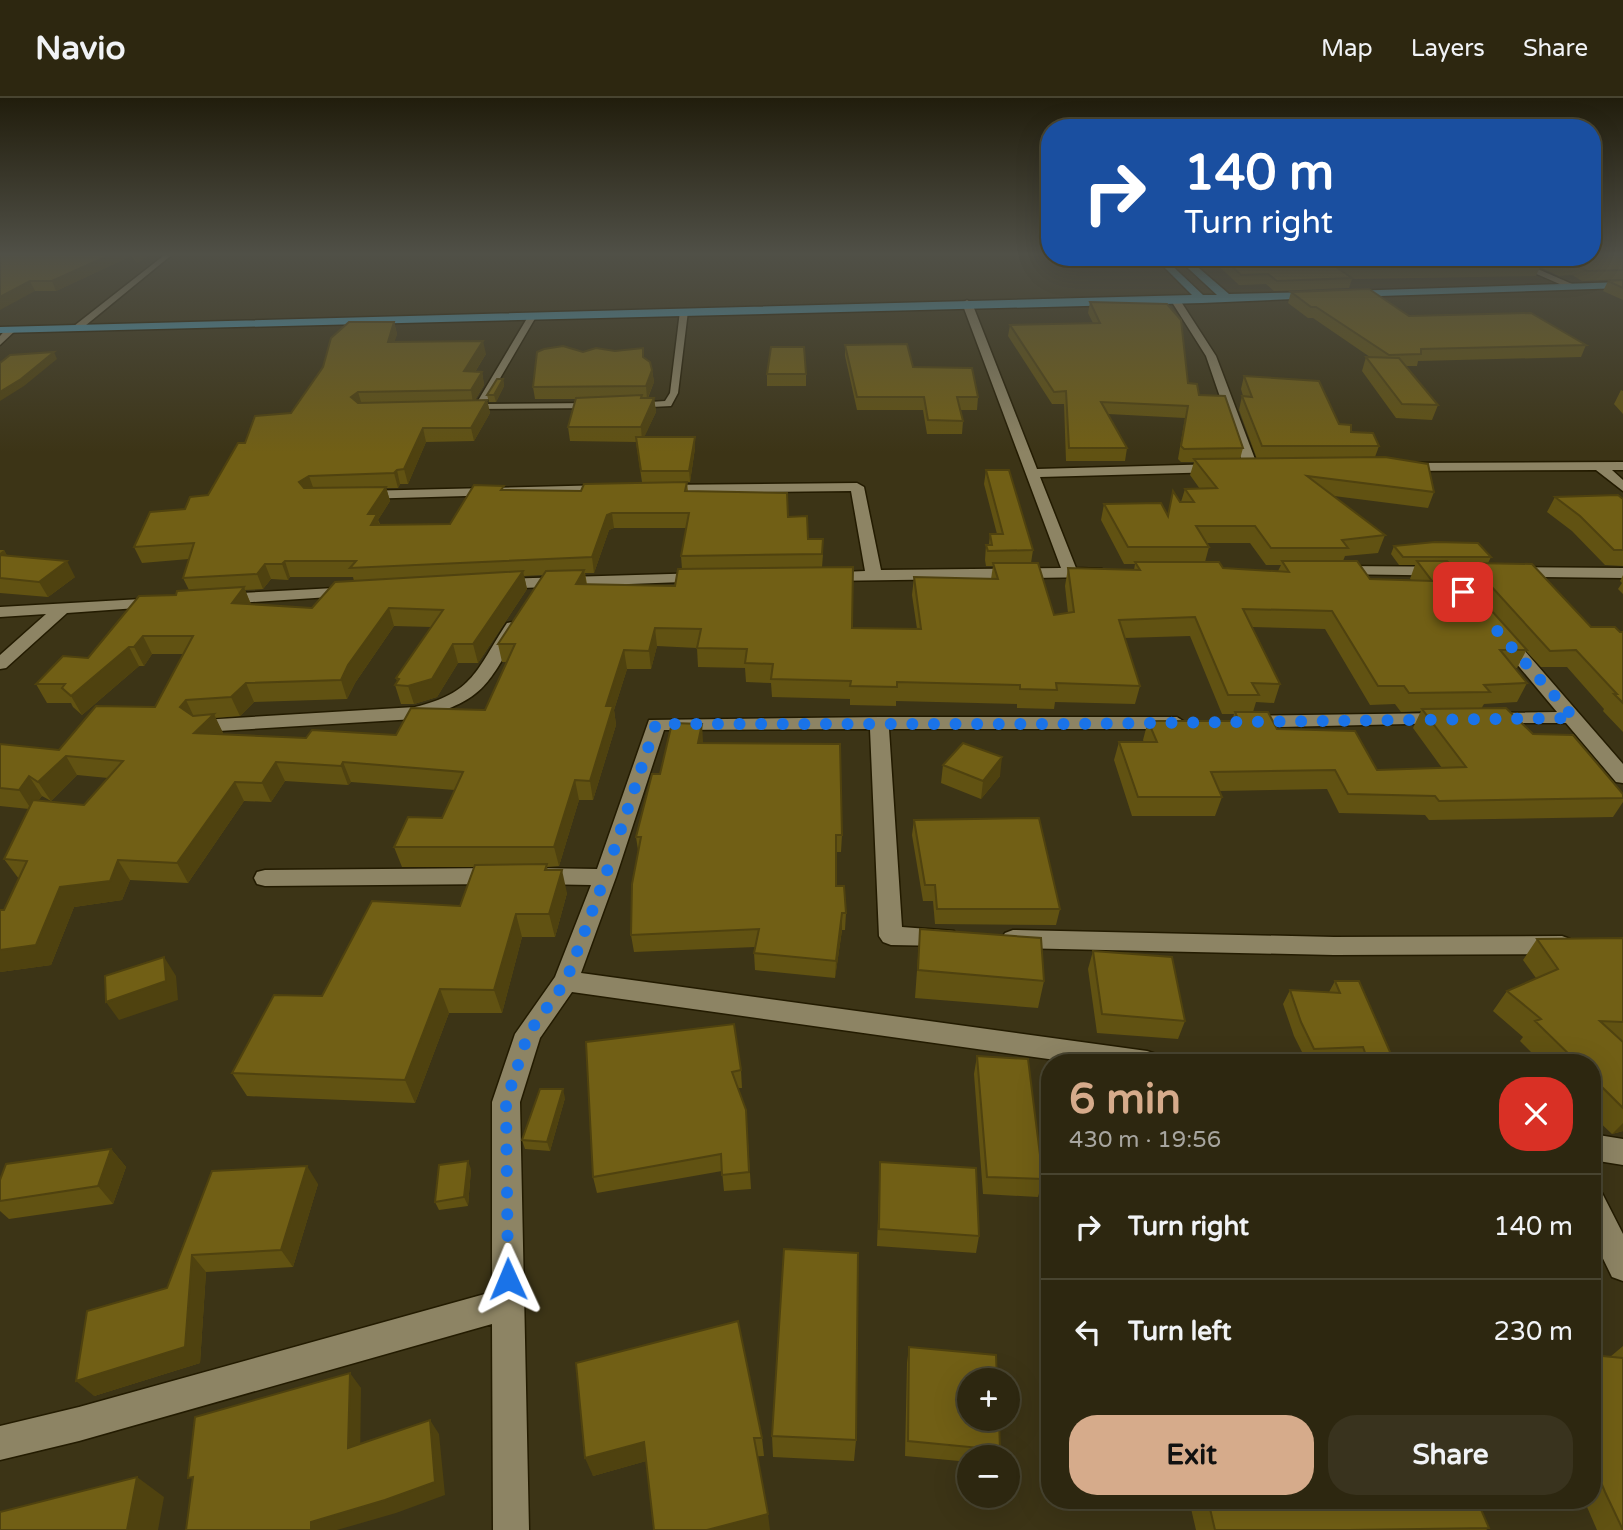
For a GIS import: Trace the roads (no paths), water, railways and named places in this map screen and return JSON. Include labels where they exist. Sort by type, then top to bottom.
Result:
[{"type":"highway","points":[[0,330],[364,320]]},
{"type":"street","points":[[973,320],[1070,572]]},
{"type":"street","points":[[1032,472],[1258,467],[1198,320]]},
{"type":"street","points":[[0,342],[12,330]]},
{"type":"street","points":[[1599,466],[1623,486]]},
{"type":"street","points":[[1390,467],[1623,466]]},
{"type":"street","points":[[650,489],[857,487],[874,575]]},
{"type":"street","points":[[341,496],[622,489]]},
{"type":"street","points":[[1444,571],[1463,592]]},
{"type":"street","points":[[805,576],[1112,572]]},
{"type":"street","points":[[1320,572],[1623,573]]},
{"type":"street","points":[[488,584],[723,578]]},
{"type":"street","points":[[202,726],[415,713],[458,700],[475,685],[543,581]]},
{"type":"street","points":[[211,600],[377,590]]},
{"type":"street","points":[[0,612],[170,602]]},
{"type":"street","points":[[0,664],[61,610]]},
{"type":"street","points":[[1491,623],[1623,777]]},
{"type":"street","points":[[1228,722],[1574,718]]},
{"type":"street","points":[[879,723],[891,936],[1334,946],[1582,945]]},
{"type":"street","points":[[511,1530],[506,1102],[528,1034],[566,981],[605,877],[656,724],[1201,723]]},
{"type":"street","points":[[265,878],[605,877]]},
{"type":"street","points":[[566,981],[1090,1054]]},
{"type":"street","points":[[1601,1148],[1623,1152]]},
{"type":"street","points":[[1601,1221],[1623,1266]]},
{"type":"street","points":[[0,1443],[79,1424],[508,1304]]},
{"type":"lane","points":[[77,328],[87,320]]},
{"type":"lane","points":[[479,406],[530,320]]},
{"type":"lane","points":[[620,406],[668,404],[674,393],[683,320]]},
{"type":"lane","points":[[457,407],[607,406]]}]
